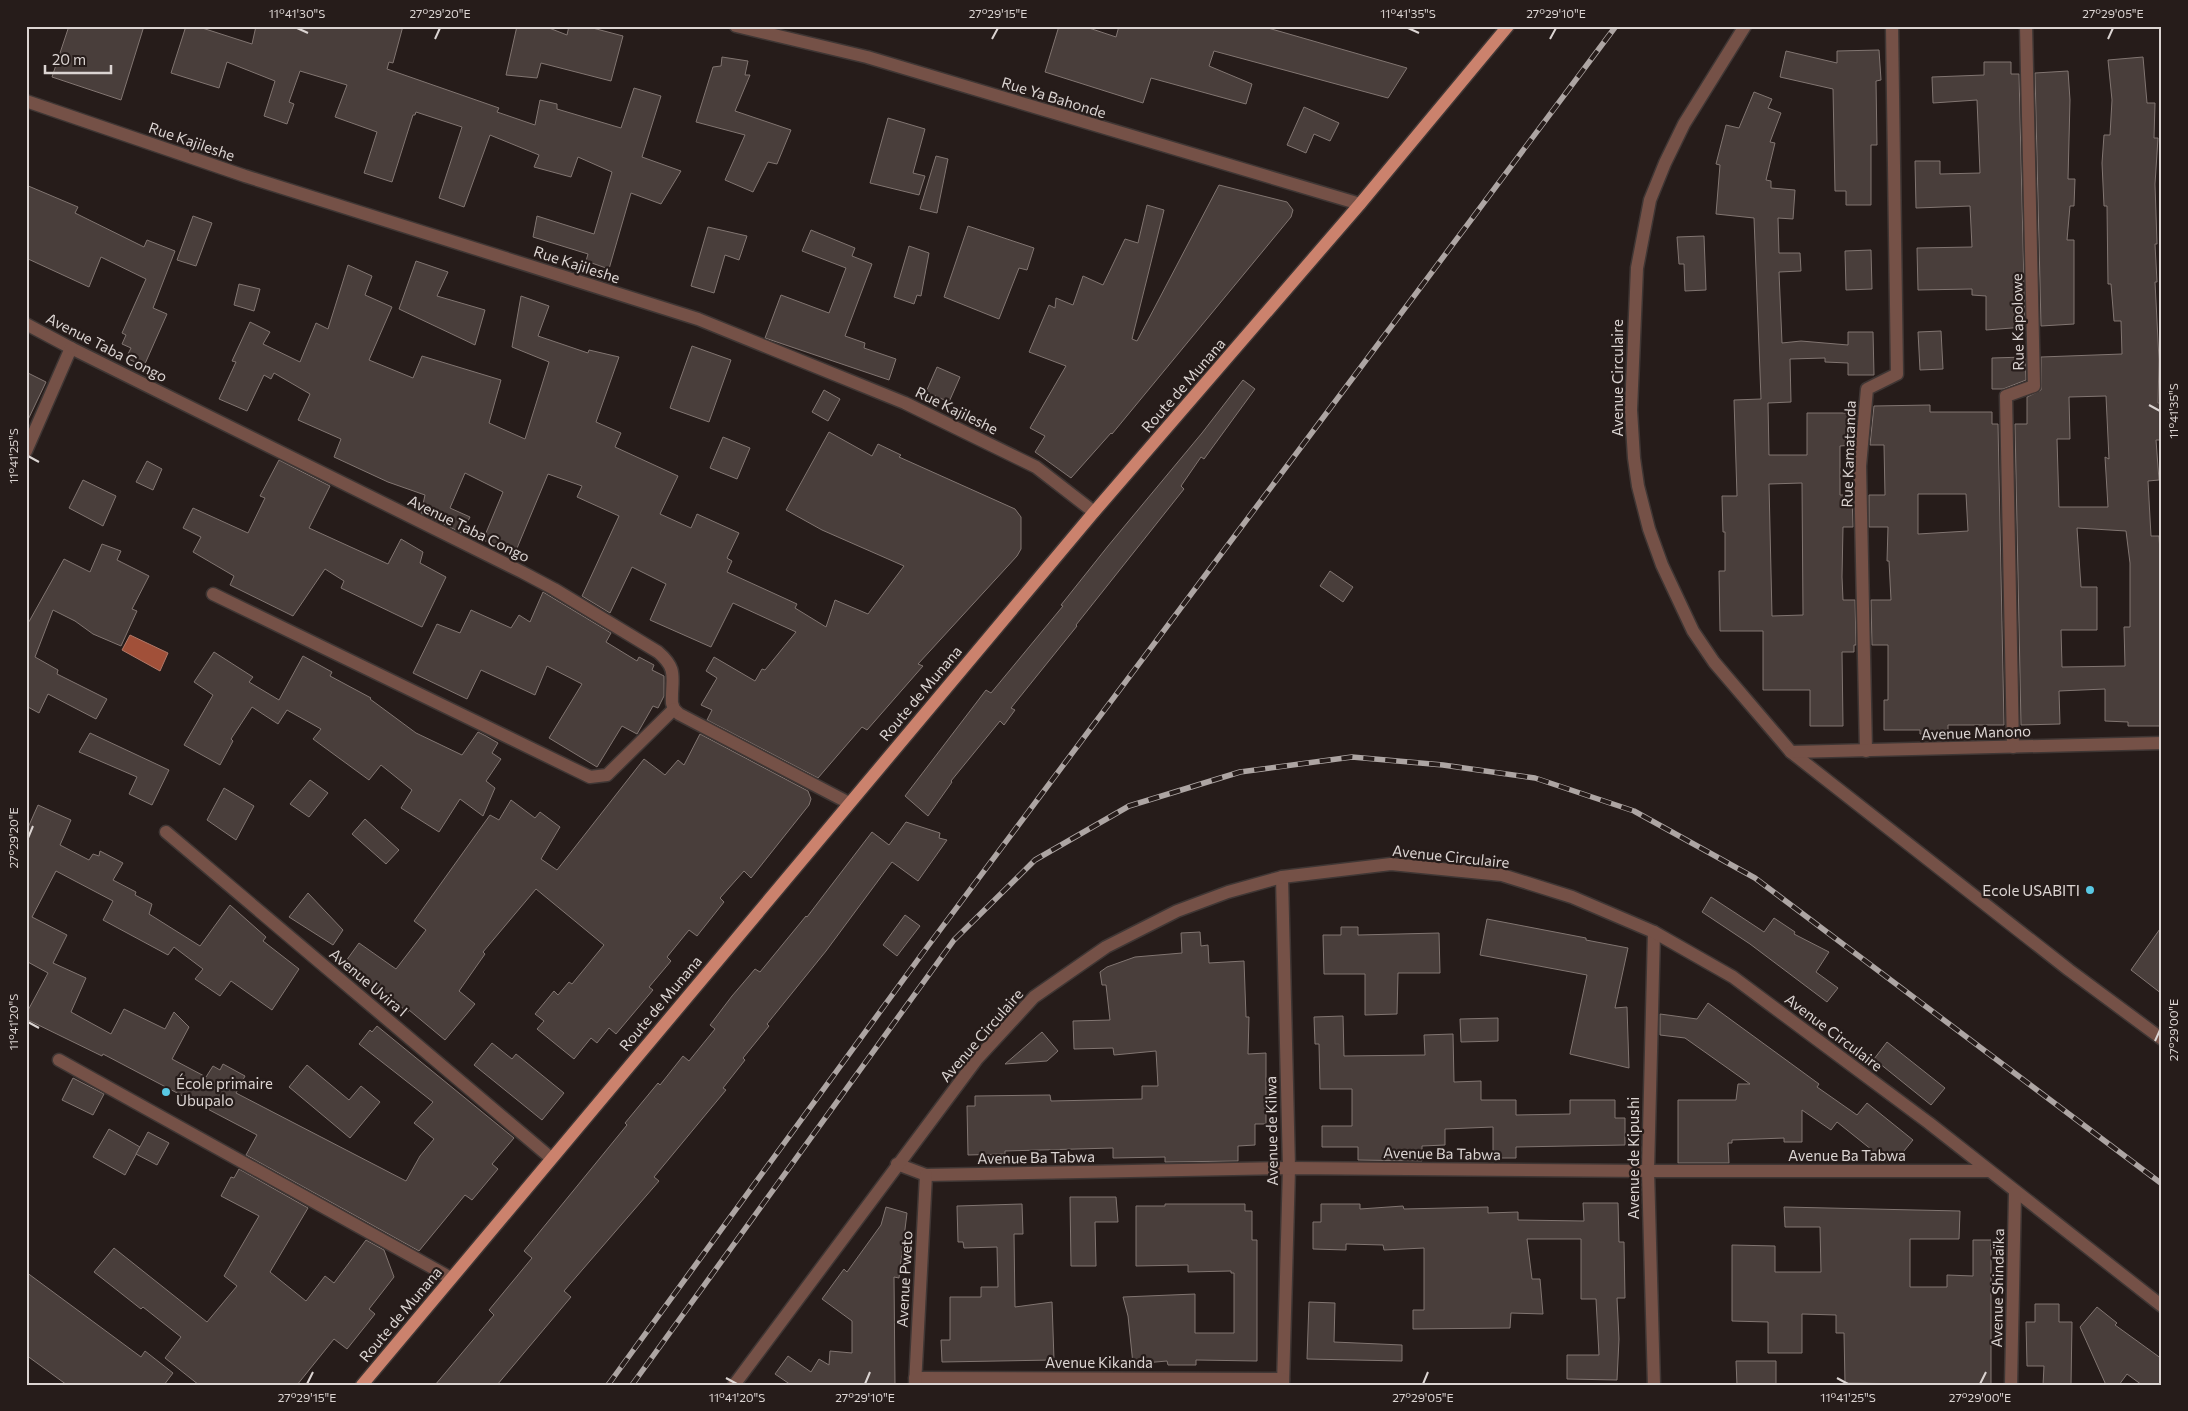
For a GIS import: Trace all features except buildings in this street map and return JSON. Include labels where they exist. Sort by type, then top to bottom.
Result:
[{"type":"main road","name":"Route de Munana","points":[[362,1385],[1094,512],[1360,204],[1508,26]]},
{"type":"street","name":"Rue Ya Bahonde","points":[[736,26],[867,57],[1360,204]]},
{"type":"street","name":"Avenue Circulaire","points":[[1745,26],[1684,124],[1650,200],[1637,268],[1631,410],[1638,486],[1649,529],[1662,565],[1694,631],[1714,662],[1791,752],[2069,970],[2162,1039]]},
{"type":"street","name":"Rue Kamatanda","points":[[1866,751],[1860,466],[1867,389],[1896,374],[1892,26]]},
{"type":"street","name":"Rue Kapolowe","points":[[2013,747],[2006,396],[2034,386],[2026,26]]},
{"type":"street","name":"Rue Kajileshe","points":[[26,101],[244,176],[698,319],[931,415],[1036,467],[1094,512]]},
{"type":"street","name":"Avenue Taba Congo","points":[[26,324],[522,572],[629,634],[658,652],[670,663],[674,709]]},
{"type":"street","points":[[26,451],[71,348]]},
{"type":"street","points":[[213,594],[590,777],[607,775],[674,709],[686,719],[849,803]]},
{"type":"street","name":"Avenue Manono","points":[[1791,752],[2162,743]]},
{"type":"street","name":"Avenue Uvira I","points":[[166,832],[551,1158]]},
{"type":"street","name":"Avenue Circulaire","points":[[734,1385],[977,1059],[1034,998],[1106,947],[1177,911],[1228,892],[1282,878],[1391,864],[1502,875],[1572,897],[1654,932],[1733,977],[1929,1123],[2015,1193],[2162,1306]]},
{"type":"street","name":"Avenue de Kilwa","points":[[1282,878],[1289,1168],[1282,1382]]},
{"type":"street","name":"Avenue de Kipushi","points":[[1654,932],[1648,1171],[1654,1385]]},
{"type":"street","points":[[59,1060],[451,1278]]},
{"type":"street","name":"Avenue Ba Tabwa","points":[[897,1164],[926,1175],[1289,1168],[1648,1171],[1988,1170]]},
{"type":"street","name":"Avenue Pweto","points":[[915,1381],[926,1175]]},
{"type":"street","name":"Avenue Shindaïka","points":[[2011,1385],[2015,1193]]},
{"type":"street","name":"Avenue Kikanda","points":[[915,1381],[1282,1382]]},
{"type":"shaded area","points":[[130,635],[168,653],[160,671],[122,650]]},
{"type":"railway","points":[[608,1385],[922,954],[1616,26]]},
{"type":"railway","points":[[632,1385],[954,940],[1035,860],[1129,806],[1240,772],[1352,757],[1443,765],[1535,778],[1634,811],[1755,878],[2162,1184]]},
{"type":"place","name":"Ecole USABITI","points":[[2090,890]]},
{"type":"place","name":"École primaire Ubupalo","points":[[166,1092]]}]
